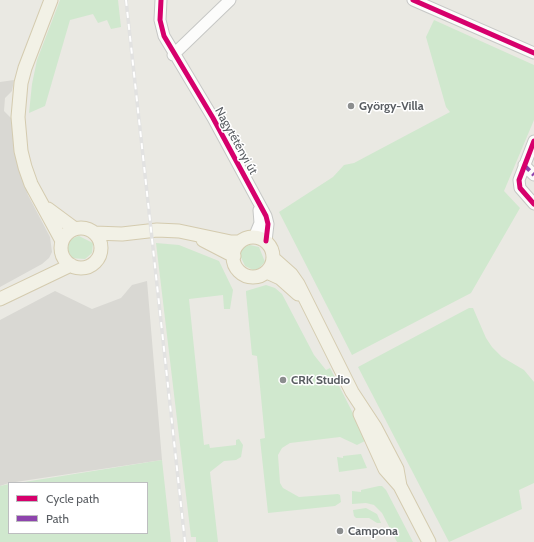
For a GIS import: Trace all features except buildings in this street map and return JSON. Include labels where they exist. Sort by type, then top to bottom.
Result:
[{"type":"main road","points":[[51,0],[25,68],[18,106],[19,133],[25,167],[31,184],[43,205],[71,265]]},
{"type":"main road","points":[[0,299],[71,265],[81,268],[91,265],[98,256],[100,244],[94,233],[88,229],[75,228],[43,205]]},
{"type":"main road","points":[[41,279],[54,266],[70,231],[75,228]]},
{"type":"main road","points":[[94,233],[122,234],[157,230],[179,231],[231,242],[240,242]]},
{"type":"main road","points":[[100,250],[110,241],[122,234]]},
{"type":"main road","points":[[190,234],[234,256]]},
{"type":"main road","points":[[248,237],[261,238],[271,248],[273,258],[267,272],[262,276],[255,278],[244,276],[236,266],[234,256],[236,246],[248,237]]},
{"type":"main road","points":[[273,258],[291,274],[298,284],[304,299],[352,392],[366,430],[385,469],[400,486],[430,542]]},
{"type":"main road","points":[[267,272],[280,278],[304,299]]},
{"type":"street","name":"Nagytétényi út","points":[[161,0],[160,28],[174,55],[210,113],[257,199],[261,238]]},
{"type":"street","points":[[166,0],[168,44]]},
{"type":"street","points":[[174,55],[230,0]]},
{"type":"street","points":[[413,0],[534,54]]},
{"type":"street","points":[[534,141],[519,180],[520,188],[534,204]]},
{"type":"street","points":[[524,165],[534,175]]},
{"type":"shaded area","points":[[14,80],[12,91],[5,98],[4,111],[11,118],[19,168],[28,195],[50,237],[52,252],[49,258],[42,264],[0,287],[0,82]]},
{"type":"shaded area","points":[[147,281],[162,460],[8,482],[0,486],[0,320],[55,291],[92,309],[121,298],[132,285]]},
{"type":"green space","points":[[60,0],[118,0],[121,27],[111,29],[107,20],[98,23],[93,14],[70,20],[45,106],[29,113],[32,84],[37,60]]},
{"type":"green space","points":[[434,20],[534,65],[534,120],[504,191],[520,208],[471,293],[352,355],[279,212],[333,177],[344,165],[354,163],[450,112],[446,107],[426,37]]},
{"type":"green space","points":[[79,236],[93,243],[92,253],[85,259],[70,258],[67,245],[73,238]]},
{"type":"green space","points":[[156,243],[179,245],[219,261],[233,290],[230,309],[224,309],[223,295],[189,299],[204,445],[209,444],[210,448],[236,445],[236,440],[239,439],[243,445],[241,457],[236,460],[224,461],[210,472],[218,542],[196,542],[196,537],[191,537]]},
{"type":"green space","points":[[250,245],[259,247],[265,262],[258,269],[253,270],[245,266],[239,253],[245,246]]},
{"type":"green space","points":[[266,285],[275,288],[282,294],[314,355],[326,370],[330,368],[365,437],[363,438],[365,441],[357,445],[340,437],[290,443],[282,448],[278,455],[280,483],[283,488],[299,497],[338,494],[340,495],[341,502],[335,506],[268,513],[260,439],[265,438],[257,356],[252,355],[246,293],[246,291]]},
{"type":"green space","points":[[469,308],[473,308],[486,338],[492,347],[502,357],[524,370],[534,382],[534,483],[519,490],[522,509],[449,542],[358,367]]},
{"type":"green space","points":[[361,454],[367,468],[339,472],[337,457],[343,458],[343,456]]},
{"type":"green space","points":[[162,460],[171,542],[0,542],[0,486],[8,484],[8,534],[148,534],[148,482],[24,482]]},
{"type":"green space","points":[[382,486],[386,490],[413,542],[397,542],[382,513],[374,505],[366,503],[352,504],[352,491],[361,492],[361,490]]},
{"type":"green space","points":[[366,508],[377,514],[381,523],[377,523],[369,518],[356,518],[354,516],[353,510]]},
{"type":"railway","points":[[126,0],[185,542]]},
{"type":"marked path","points":[[524,165],[534,175]]},
{"type":"cycle path","points":[[161,0],[160,20],[164,36],[213,118],[266,216],[268,224],[266,241]]},
{"type":"cycle path","points":[[413,0],[534,53]]},
{"type":"cycle path","points":[[534,141],[519,180],[520,188],[534,204]]},
{"type":"place","name":"György-Villa","points":[[351,106]]},
{"type":"place","name":"CRK Studio","points":[[283,380]]},
{"type":"place","name":"Campona","points":[[340,531]]}]
